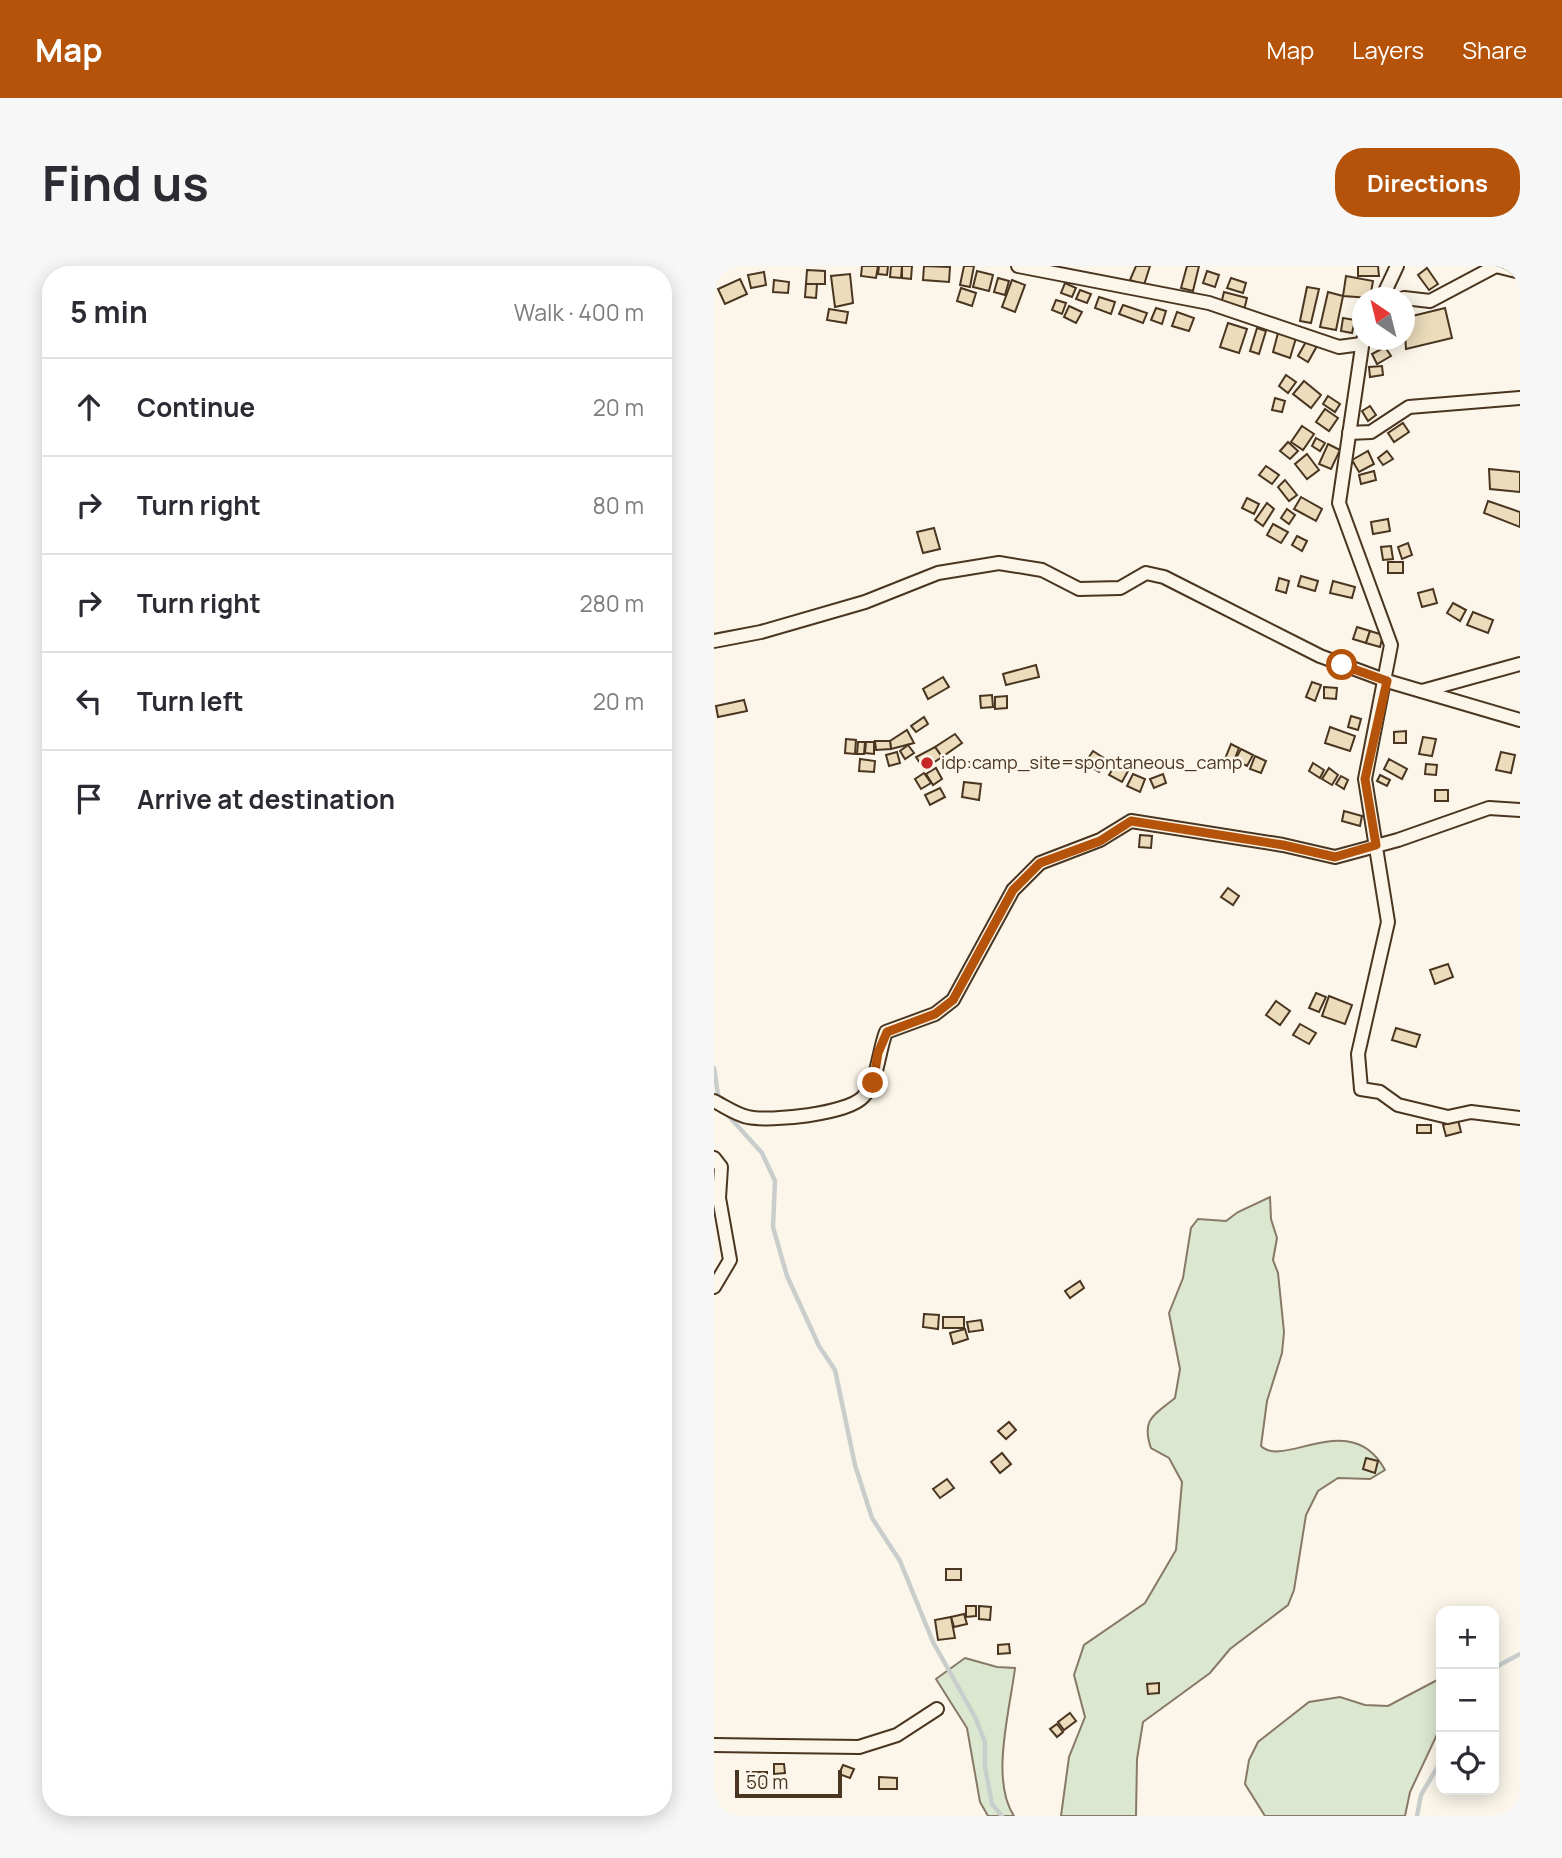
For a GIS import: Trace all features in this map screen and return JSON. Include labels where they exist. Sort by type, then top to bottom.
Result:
[{"type":"street","points":[[1018,266],[1209,303],[1339,347],[1352,344]]},
{"type":"street","points":[[1387,287],[1397,266]]},
{"type":"street","points":[[1415,300],[1430,302],[1496,266],[1520,272]]},
{"type":"street","points":[[1361,350],[1339,503],[1391,645],[1387,681],[1365,779],[1388,922],[1358,1054],[1361,1089],[1380,1092],[1398,1105],[1448,1117],[1471,1112],[1520,1118]]},
{"type":"street","points":[[1349,433],[1371,432],[1409,407],[1520,398]]},
{"type":"street","points":[[714,641],[761,632],[864,602],[938,573],[999,563],[1042,569],[1079,589],[1120,587],[1146,573],[1164,577],[1296,645],[1387,681],[1520,720]]},
{"type":"street","points":[[1420,691],[1520,664]]},
{"type":"street","points":[[714,1101],[746,1117],[783,1119],[824,1112],[861,1099],[873,1083],[878,1053],[887,1032],[935,1014],[953,1000],[1013,890],[1040,863],[1100,841],[1131,821],[1283,845],[1335,857],[1489,808],[1520,810]]},
{"type":"street","points":[[714,1158],[721,1167],[719,1198],[730,1260],[714,1287]]},
{"type":"street","points":[[714,1745],[859,1747],[897,1735],[937,1709]]},
{"type":"green space","points":[[1270,1197],[1271,1219],[1277,1238],[1273,1260],[1278,1273],[1284,1332],[1282,1353],[1267,1401],[1261,1446],[1272,1451],[1285,1451],[1319,1443],[1355,1443],[1371,1452],[1385,1470],[1370,1479],[1338,1478],[1318,1491],[1306,1515],[1294,1590],[1288,1605],[1230,1649],[1210,1673],[1143,1722],[1137,1759],[1136,1816],[1061,1816],[1069,1757],[1085,1717],[1074,1675],[1084,1645],[1145,1603],[1176,1550],[1182,1482],[1169,1458],[1151,1448],[1148,1430],[1151,1419],[1175,1398],[1180,1369],[1169,1313],[1183,1278],[1191,1228],[1198,1219],[1226,1221],[1238,1212]]},
{"type":"green space","points":[[965,1658],[997,1667],[1015,1668],[1002,1764],[1003,1784],[1014,1816],[988,1816],[980,1802],[967,1728],[936,1679]]},
{"type":"green space","points":[[1436,1681],[1436,1737],[1410,1792],[1405,1816],[1265,1816],[1245,1784],[1249,1760],[1258,1742],[1309,1702],[1340,1697],[1365,1705],[1388,1706]]},
{"type":"building","points":[[862,266],[878,266],[876,278],[861,276]]},
{"type":"building","points":[[879,266],[888,266],[887,275],[878,274]]},
{"type":"building","points":[[891,266],[902,266],[901,278],[890,277]]},
{"type":"building","points":[[902,266],[912,266],[911,279],[902,278]]},
{"type":"building","points":[[924,266],[950,267],[949,282],[923,280]]},
{"type":"building","points":[[964,266],[974,266],[970,287],[960,285]]},
{"type":"building","points":[[1136,266],[1150,266],[1144,285],[1130,280]]},
{"type":"building","points":[[1187,266],[1199,266],[1193,291],[1181,288]]},
{"type":"building","points":[[1358,266],[1378,266],[1379,276],[1358,276]]},
{"type":"building","points":[[1427,268],[1438,284],[1429,290],[1418,275]]},
{"type":"building","points":[[807,270],[825,271],[825,284],[806,284]]},
{"type":"building","points":[[977,271],[993,275],[989,291],[973,287]]},
{"type":"building","points":[[1207,271],[1219,275],[1215,287],[1203,283]]},
{"type":"building","points":[[764,272],[766,285],[751,288],[748,275]]},
{"type":"building","points":[[850,274],[853,303],[835,307],[831,276]]},
{"type":"building","points":[[1346,276],[1373,281],[1372,287],[1352,287],[1352,297],[1343,296]]},
{"type":"building","points":[[998,278],[1009,281],[1005,295],[994,292]]},
{"type":"building","points":[[1231,278],[1246,283],[1243,293],[1227,288]]},
{"type":"building","points":[[740,279],[747,294],[725,304],[718,289]]},
{"type":"building","points":[[774,280],[789,282],[788,293],[773,292]]},
{"type":"building","points":[[1012,280],[1025,285],[1015,312],[1002,307]]},
{"type":"building","points":[[1065,283],[1076,288],[1072,297],[1061,293]]},
{"type":"building","points":[[806,284],[817,284],[816,298],[805,297]]},
{"type":"building","points":[[1307,287],[1319,289],[1311,323],[1300,321]]},
{"type":"building","points":[[961,288],[976,293],[972,306],[957,301]]},
{"type":"building","points":[[1080,290],[1091,294],[1087,303],[1076,299]]},
{"type":"building","points":[[1224,292],[1247,298],[1244,310],[1221,304]]},
{"type":"building","points":[[1328,292],[1343,296],[1336,330],[1320,327]]},
{"type":"building","points":[[1099,297],[1115,302],[1111,314],[1095,308]]},
{"type":"building","points":[[1056,300],[1066,303],[1062,314],[1052,310]]},
{"type":"building","points":[[1123,305],[1147,313],[1143,323],[1119,314]]},
{"type":"building","points":[[1069,306],[1082,312],[1076,323],[1064,317]]},
{"type":"building","points":[[1156,308],[1166,311],[1162,324],[1151,320]]},
{"type":"building","points":[[1445,308],[1452,338],[1415,347],[1415,315]]},
{"type":"building","points":[[829,309],[848,312],[846,323],[827,320]]},
{"type":"building","points":[[1177,312],[1194,318],[1189,331],[1172,326]]},
{"type":"building","points":[[1343,318],[1352,320],[1352,333],[1341,331]]},
{"type":"building","points":[[1228,323],[1247,329],[1239,353],[1220,347]]},
{"type":"building","points":[[1257,328],[1266,331],[1259,354],[1250,351]]},
{"type":"building","points":[[1278,333],[1296,338],[1290,358],[1273,352]]},
{"type":"building","points":[[1307,340],[1317,346],[1308,362],[1298,356]]},
{"type":"building","points":[[1387,350],[1391,356],[1377,364],[1372,354]]},
{"type":"building","points":[[1382,366],[1383,375],[1370,377],[1369,367]]},
{"type":"building","points":[[1286,375],[1296,382],[1288,393],[1279,386]]},
{"type":"building","points":[[1304,381],[1321,395],[1311,408],[1293,394]]},
{"type":"building","points":[[1328,396],[1340,404],[1335,412],[1323,404]]},
{"type":"building","points":[[1275,398],[1285,401],[1282,412],[1272,410]]},
{"type":"building","points":[[1370,406],[1376,415],[1368,421],[1362,411]]},
{"type":"building","points":[[1325,409],[1338,418],[1329,431],[1316,422]]},
{"type":"building","points":[[1403,423],[1409,432],[1394,442],[1388,433]]},
{"type":"building","points":[[1302,426],[1314,434],[1303,450],[1291,442]]},
{"type":"building","points":[[1316,438],[1325,443],[1320,451],[1312,446]]},
{"type":"building","points":[[1288,442],[1298,451],[1290,459],[1280,451]]},
{"type":"building","points":[[1328,444],[1340,450],[1331,469],[1319,464]]},
{"type":"building","points":[[1368,451],[1374,464],[1359,472],[1352,460]]},
{"type":"building","points":[[1387,451],[1393,459],[1383,465],[1378,458]]},
{"type":"building","points":[[1307,454],[1319,470],[1307,479],[1295,464]]},
{"type":"building","points":[[1266,466],[1279,475],[1272,484],[1259,475]]},
{"type":"building","points":[[1489,469],[1520,472],[1520,492],[1490,489]]},
{"type":"building","points":[[1374,471],[1376,480],[1361,484],[1359,475]]},
{"type":"building","points":[[1285,480],[1297,495],[1289,501],[1278,487]]},
{"type":"building","points":[[1301,497],[1322,509],[1316,521],[1294,509]]},
{"type":"building","points":[[1247,498],[1259,504],[1254,514],[1242,508]]},
{"type":"building","points":[[1488,501],[1520,512],[1520,527],[1484,513]]},
{"type":"building","points":[[1267,503],[1274,509],[1263,526],[1255,520]]},
{"type":"building","points":[[1287,509],[1295,515],[1289,524],[1281,518]]},
{"type":"building","points":[[1388,519],[1390,531],[1373,534],[1371,522]]},
{"type":"building","points":[[1273,524],[1288,532],[1281,543],[1267,535]]},
{"type":"building","points":[[934,528],[940,549],[923,553],[917,532]]},
{"type":"building","points":[[1297,536],[1307,541],[1302,551],[1292,545]]},
{"type":"building","points":[[1408,543],[1412,555],[1402,559],[1398,547]]},
{"type":"building","points":[[1391,546],[1393,559],[1383,560],[1381,547]]},
{"type":"building","points":[[1388,562],[1403,562],[1403,573],[1388,573]]},
{"type":"building","points":[[1301,576],[1318,581],[1315,591],[1298,586]]},
{"type":"building","points":[[1279,578],[1289,581],[1286,593],[1276,590]]},
{"type":"building","points":[[1333,581],[1355,587],[1352,598],[1330,593]]},
{"type":"building","points":[[1433,589],[1437,603],[1422,607],[1418,593]]},
{"type":"building","points":[[1453,603],[1466,610],[1460,621],[1447,613]]},
{"type":"building","points":[[1473,612],[1493,620],[1488,633],[1467,625]]},
{"type":"building","points":[[1357,627],[1370,631],[1366,643],[1353,639]]},
{"type":"building","points":[[1370,631],[1383,635],[1380,647],[1366,643]]},
{"type":"building","points":[[1036,665],[1039,677],[1006,685],[1003,674]]},
{"type":"building","points":[[943,677],[949,687],[928,699],[923,689]]},
{"type":"building","points":[[1312,682],[1321,685],[1315,701],[1306,697]]},
{"type":"building","points":[[1324,687],[1337,688],[1336,699],[1324,698]]},
{"type":"building","points":[[992,695],[993,707],[981,708],[980,696]]},
{"type":"building","points":[[1007,696],[1007,708],[995,709],[995,697]]},
{"type":"building","points":[[744,700],[747,711],[718,717],[716,706]]},
{"type":"building","points":[[1351,716],[1361,719],[1358,730],[1348,727]]},
{"type":"building","points":[[924,717],[928,724],[916,732],[911,726]]},
{"type":"building","points":[[1330,727],[1355,736],[1350,751],[1325,743]]},
{"type":"building","name":"idp:camp_site=spontaneous_camp","points":[[907,730],[914,743],[891,749],[890,741]]},
{"type":"building","points":[[1406,731],[1406,743],[1394,743],[1394,732]]},
{"type":"building","points":[[955,734],[962,743],[942,757],[935,747]]},
{"type":"building","points":[[1423,737],[1436,739],[1432,756],[1419,754]]},
{"type":"building","points":[[846,739],[856,740],[855,754],[845,753]]},
{"type":"building","points":[[875,741],[890,741],[891,749],[876,750]]},
{"type":"building","points":[[858,742],[865,742],[864,754],[857,754]]},
{"type":"building","points":[[866,742],[874,742],[874,754],[865,753]]},
{"type":"building","points":[[1231,744],[1239,748],[1233,763],[1225,759]]},
{"type":"building","points":[[908,745],[914,753],[905,759],[900,751]]},
{"type":"building","name":"idp:camp_site=spontaneous_camp","points":[[935,747],[942,757],[924,769],[916,757]]},
{"type":"building","points":[[1241,749],[1253,755],[1247,766],[1235,760]]},
{"type":"building","points":[[1093,751],[1107,760],[1099,772],[1085,763]]},
{"type":"building","points":[[897,752],[900,763],[889,766],[886,755]]},
{"type":"building","points":[[1501,752],[1515,755],[1511,773],[1496,770]]},
{"type":"building","points":[[1255,756],[1266,761],[1261,773],[1250,769]]},
{"type":"building","points":[[860,759],[875,761],[874,772],[859,771]]},
{"type":"building","points":[[1389,759],[1407,769],[1402,779],[1384,769]]},
{"type":"building","points":[[1313,763],[1324,770],[1320,778],[1309,771]]},
{"type":"building","points":[[1116,764],[1128,771],[1122,782],[1109,775]]},
{"type":"building","points":[[1426,764],[1437,765],[1436,775],[1425,774]]},
{"type":"building","points":[[936,768],[942,779],[933,785],[926,774]]},
{"type":"building","points":[[1329,768],[1338,775],[1332,785],[1322,779]]},
{"type":"building","points":[[924,773],[931,783],[921,789],[915,779]]},
{"type":"building","points":[[1133,774],[1145,779],[1140,792],[1127,786]]},
{"type":"building","points":[[1163,774],[1166,783],[1154,788],[1150,779]]},
{"type":"building","points":[[1380,775],[1390,780],[1387,786],[1377,781]]},
{"type":"building","points":[[1341,776],[1348,780],[1344,789],[1336,784]]},
{"type":"building","points":[[964,782],[981,784],[979,800],[962,797]]},
{"type":"building","points":[[940,788],[945,797],[930,805],[925,795]]},
{"type":"building","points":[[1435,790],[1448,790],[1448,801],[1435,801]]},
{"type":"building","points":[[1344,811],[1362,816],[1360,826],[1342,821]]},
{"type":"building","points":[[1140,835],[1152,836],[1151,848],[1139,847]]},
{"type":"building","points":[[1228,888],[1239,896],[1233,905],[1221,897]]},
{"type":"building","points":[[1448,964],[1453,977],[1435,984],[1430,970]]},
{"type":"building","points":[[1316,993],[1326,997],[1319,1012],[1309,1008]]},
{"type":"building","points":[[1329,996],[1352,1005],[1345,1024],[1322,1016]]},
{"type":"building","points":[[1276,1001],[1290,1011],[1280,1025],[1266,1015]]},
{"type":"building","points":[[1300,1024],[1316,1033],[1309,1044],[1293,1035]]},
{"type":"building","points":[[1396,1028],[1420,1035],[1416,1047],[1392,1040]]},
{"type":"building","points":[[1458,1120],[1461,1132],[1446,1136],[1443,1125]]},
{"type":"building","points":[[1417,1125],[1431,1125],[1431,1133],[1417,1133]]},
{"type":"building","points":[[1080,1281],[1084,1288],[1070,1298],[1065,1291]]},
{"type":"building","points":[[924,1314],[939,1315],[938,1329],[923,1327]]},
{"type":"building","points":[[943,1317],[964,1317],[964,1328],[943,1328]]},
{"type":"building","points":[[981,1320],[983,1330],[969,1332],[967,1322]]},
{"type":"building","points":[[965,1329],[968,1339],[953,1344],[950,1333]]},
{"type":"building","points":[[1009,1422],[1016,1430],[1006,1439],[998,1431]]},
{"type":"building","points":[[1002,1453],[1011,1464],[1000,1473],[991,1462]]},
{"type":"building","points":[[1366,1458],[1378,1461],[1375,1473],[1363,1469]]},
{"type":"building","points":[[947,1479],[954,1488],[940,1498],[933,1489]]},
{"type":"building","points":[[946,1569],[961,1569],[961,1580],[946,1580]]},
{"type":"building","points":[[966,1606],[976,1606],[976,1616],[966,1617]]},
{"type":"building","points":[[979,1606],[991,1607],[990,1620],[979,1619]]},
{"type":"building","points":[[964,1614],[967,1624],[954,1627],[951,1617]]},
{"type":"building","points":[[951,1617],[955,1638],[938,1640],[935,1620]]},
{"type":"building","points":[[1009,1644],[1010,1653],[998,1654],[998,1645]]},
{"type":"building","points":[[1159,1683],[1159,1693],[1148,1694],[1147,1684]]},
{"type":"building","points":[[1070,1713],[1076,1721],[1064,1730],[1058,1722]]},
{"type":"building","points":[[1057,1724],[1063,1732],[1057,1737],[1050,1729]]},
{"type":"building","points":[[774,1764],[784,1764],[785,1773],[774,1774]]},
{"type":"building","points":[[843,1765],[854,1769],[850,1778],[839,1774]]},
{"type":"building","points":[[747,1772],[767,1772],[767,1784],[747,1784]]},
{"type":"building","points":[[879,1777],[897,1778],[897,1789],[879,1789]]},
{"type":"waterway","points":[[714,1068],[719,1101]]},
{"type":"waterway","points":[[725,1112],[762,1153],[775,1181],[773,1227],[787,1276],[819,1346],[835,1370],[855,1465],[872,1518],[900,1561],[933,1642],[975,1717],[985,1742],[985,1767],[992,1804],[1002,1816]]},
{"type":"waterway","points":[[1499,1665],[1520,1654]]},
{"type":"waterway","points":[[1417,1816],[1421,1795],[1436,1770]]},
{"type":"place","name":"idp:camp_site=spontaneous_camp","points":[[927,763]]},
{"type":"route","points":[[873,1083],[878,1053],[887,1032],[935,1014],[953,1000],[1013,890],[1040,863],[1100,841],[1131,821],[1283,845],[1335,857],[1376,845],[1365,779],[1387,681],[1342,665]]}]
